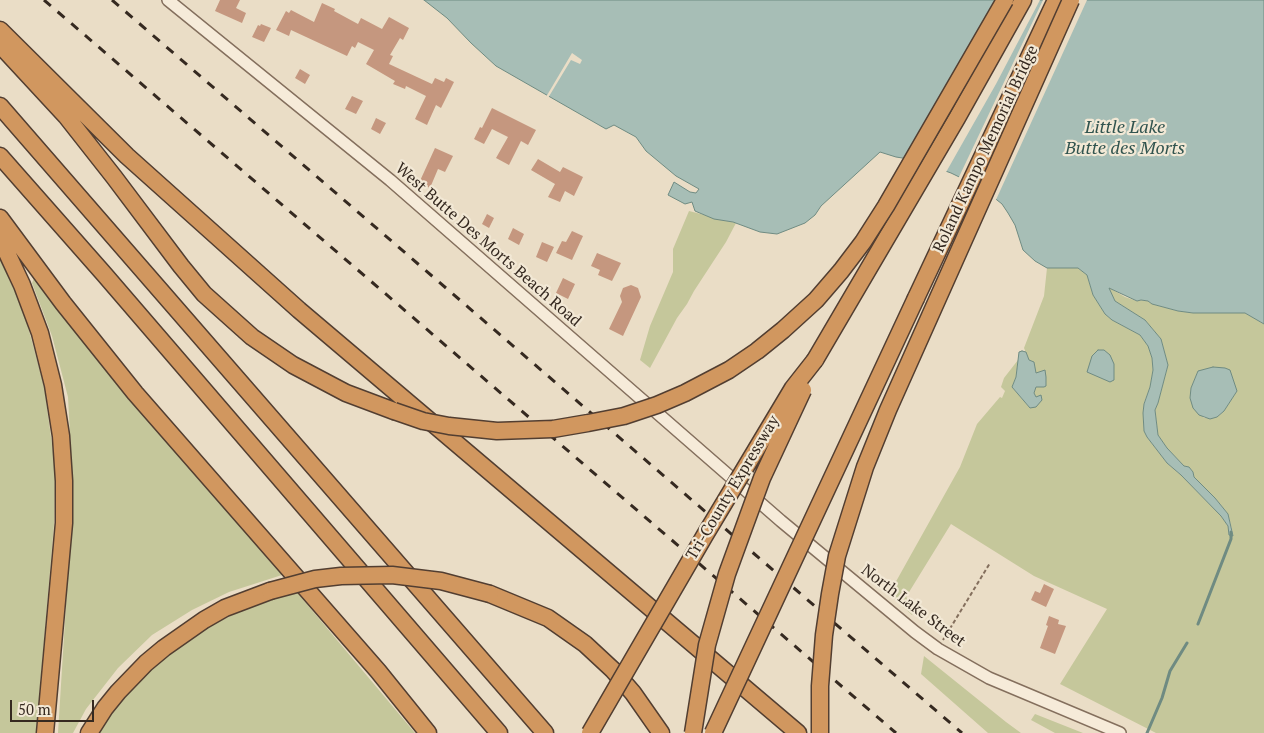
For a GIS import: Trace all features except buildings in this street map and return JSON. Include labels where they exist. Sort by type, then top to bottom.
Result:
[{"type":"highway","points":[[0,44],[66,116],[204,294],[252,337],[293,365],[346,392],[423,421],[449,426],[497,430],[553,429],[624,416],[657,405],[706,382],[729,370],[757,351],[784,330],[816,300],[842,271],[891,198],[1005,0]]},
{"type":"highway","name":"Roland Kampo Memorial Bridge","points":[[881,247],[976,86],[1023,0]]},
{"type":"highway","name":"Roland Kampo Memorial Bridge","points":[[713,733],[1056,0]]},
{"type":"highway","points":[[820,733],[820,686],[824,635],[833,573],[864,467],[1071,0]]},
{"type":"highway","points":[[0,30],[127,156],[299,310],[798,733]]},
{"type":"highway","points":[[0,106],[545,733]]},
{"type":"highway","points":[[0,156],[499,733]]},
{"type":"highway","points":[[0,218],[63,303],[135,393],[378,671],[428,733]]},
{"type":"highway","points":[[0,238],[22,285],[40,333],[53,385],[61,436],[64,523],[45,733]]},
{"type":"highway","name":"Tri-County Expressway","points":[[590,733],[662,607],[788,396],[815,360],[881,247]]},
{"type":"highway","points":[[693,733],[707,645],[727,574],[762,478],[805,388],[815,360]]},
{"type":"highway","points":[[89,733],[118,692],[146,663],[164,648],[218,612],[248,598],[316,579],[392,575],[441,581],[490,594],[548,618],[585,644],[620,678],[661,733]]},
{"type":"street","name":"West Butte Des Morts Beach Road","points":[[168,0],[390,180],[782,521]]},
{"type":"street","name":"North Lake Street","points":[[782,521],[938,649],[988,678],[1120,733]]},
{"type":"path","points":[[938,649],[990,563]]},
{"type":"green space","points":[[689,211],[736,223],[726,242],[677,318],[650,368],[640,360],[650,326],[673,272],[673,249]]},
{"type":"green space","points":[[0,259],[24,312],[44,386],[55,466],[54,525],[36,733],[0,733]]},
{"type":"green space","points":[[1047,268],[1078,268],[1087,275],[1093,295],[1105,314],[1112,320],[1140,335],[1148,346],[1153,370],[1150,387],[1144,403],[1144,431],[1167,463],[1221,516],[1228,526],[1229,535],[1233,534],[1228,514],[1194,477],[1189,467],[1184,466],[1158,435],[1155,410],[1168,365],[1161,339],[1145,320],[1115,301],[1108,287],[1125,297],[1137,301],[1148,301],[1152,304],[1178,311],[1193,313],[1245,313],[1264,324],[1264,733],[1156,733],[1060,684],[1107,609],[1034,576],[951,524],[906,597],[917,608],[912,615],[889,594],[960,467],[977,424],[1000,397],[1002,398],[1005,391],[1001,387],[1004,378],[1018,360],[1016,377],[1012,387],[1030,408],[1036,397],[1034,393],[1037,382],[1034,362],[1029,360],[1024,348],[1044,296]],"holes":[[[1198,371],[1237,391],[1224,411],[1217,417],[1204,418],[1190,398],[1191,388]]]},
{"type":"green space","points":[[34,278],[117,385],[282,575],[229,592],[192,610],[152,635],[118,668],[86,709],[73,733],[58,733],[73,491],[68,397],[52,336],[32,283]]},
{"type":"green space","points":[[295,590],[415,733],[97,733],[118,704],[154,667],[198,632],[251,606]]},
{"type":"green space","points":[[924,656],[1021,733],[988,733],[921,674]]},
{"type":"green space","points":[[1035,714],[1083,733],[1055,733],[1031,720]]},
{"type":"water","name":"Little Lake Butte des Morts","points":[[424,0],[1264,0],[1264,324],[1245,313],[1193,313],[1178,311],[1152,304],[1148,301],[1137,301],[1109,288],[1115,301],[1145,320],[1161,339],[1168,365],[1155,410],[1158,435],[1184,466],[1189,467],[1194,477],[1228,514],[1233,536],[1229,535],[1228,526],[1221,516],[1167,463],[1144,431],[1144,404],[1153,370],[1148,346],[1140,335],[1112,320],[1105,314],[1093,295],[1087,275],[1078,268],[1047,268],[1035,261],[1023,250],[1015,225],[1008,213],[1002,204],[982,188],[951,173],[915,160],[880,152],[805,223],[777,234],[760,232],[733,222],[714,219],[695,211],[692,202],[685,204],[668,195],[674,182],[690,192],[696,193],[699,189],[676,176],[646,151],[636,137],[614,125],[606,129],[496,66],[447,18]]},
{"type":"water","points":[[1098,350],[1104,350],[1110,355],[1114,364],[1114,380],[1110,382],[1087,372],[1092,356]]},
{"type":"water","points":[[1019,352],[1026,352],[1029,360],[1034,362],[1036,373],[1045,370],[1046,386],[1036,387],[1034,393],[1036,397],[1041,395],[1042,400],[1036,407],[1030,408],[1012,387],[1016,377]]},
{"type":"water","points":[[1213,367],[1230,370],[1237,391],[1224,411],[1217,417],[1210,419],[1199,415],[1193,408],[1190,398],[1191,388],[1198,371]]},
{"type":"pier","points":[[995,0],[1040,0],[996,84],[945,174],[915,162],[902,161]]},
{"type":"pier","points":[[1043,0],[1087,0],[995,202],[981,190],[958,179]]},
{"type":"pier","points":[[572,53],[582,60],[580,64],[571,60],[548,98],[546,97]]},
{"type":"waterway","points":[[1198,624],[1231,539],[1231,532]]},
{"type":"waterway","points":[[1147,733],[1162,698],[1170,671],[1187,643]]},
{"type":"railway","points":[[44,0],[896,733]]},
{"type":"railway","points":[[112,0],[962,733]]}]
